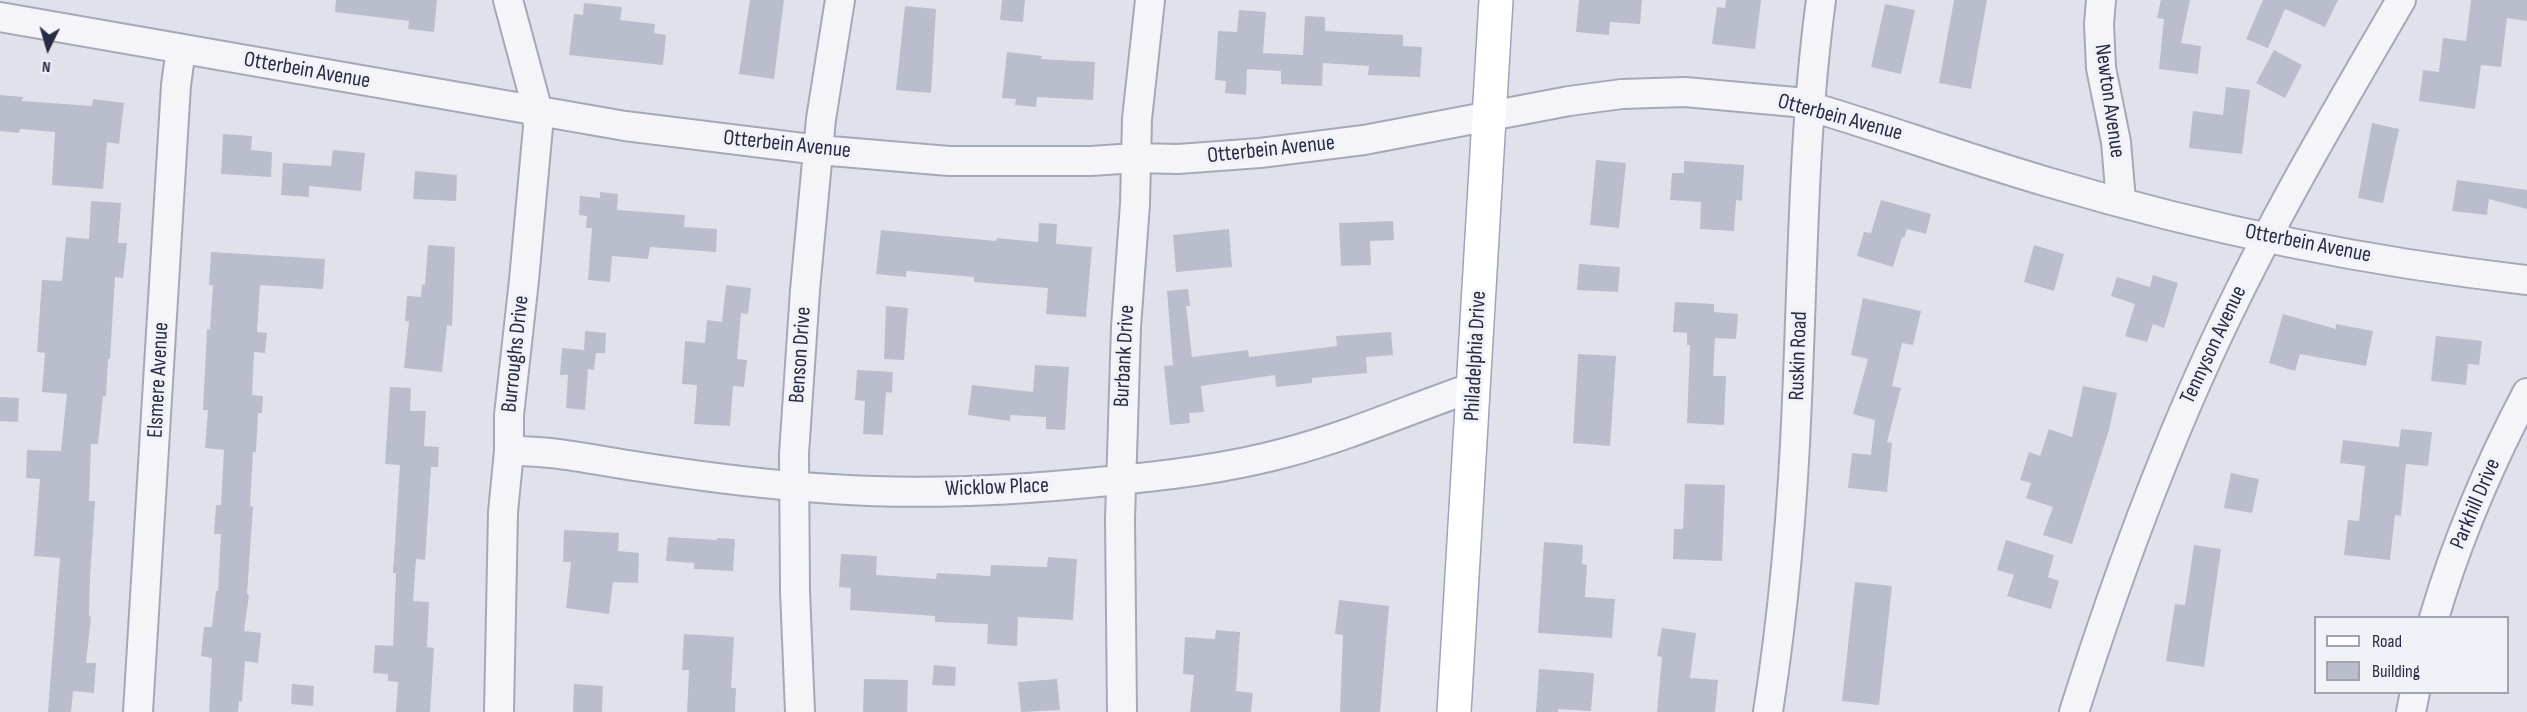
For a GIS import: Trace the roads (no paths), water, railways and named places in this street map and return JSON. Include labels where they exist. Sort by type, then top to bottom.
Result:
[{"type":"main road","name":"Philadelphia Drive","points":[[1454,712],[1496,0]]},
{"type":"street","name":"Burroughs Drive","points":[[498,712],[503,512],[509,451],[509,415],[538,127],[537,111],[508,0]]},
{"type":"street","name":"Benson Drive","points":[[800,712],[795,591],[794,454],[805,290],[821,118],[840,0]]},
{"type":"street","name":"Burbank Drive","points":[[1122,712],[1120,480],[1137,119],[1150,0]]},
{"type":"street","name":"Ruskin Road","points":[[1768,712],[1782,612],[1796,426],[1810,106],[1821,0]]},
{"type":"street","name":"Newton Avenue","points":[[2101,0],[2099,24],[2101,68],[2116,142],[2121,201]]},
{"type":"street","name":"Tennyson Avenue","points":[[2074,712],[2107,607],[2180,418],[2267,237],[2401,0]]},
{"type":"street","name":"Otterbein Avenue","points":[[0,17],[680,134],[819,150],[949,161],[1178,159],[1260,153],[1364,140],[1569,101],[1622,94],[1664,93],[1764,98],[1810,106],[2051,183],[2267,237],[2366,257],[2527,280]]},
{"type":"street","name":"Elsmere Avenue","points":[[138,712],[176,85],[181,49]]},
{"type":"street","name":"Wicklow Place","points":[[509,451],[542,450],[668,472],[835,490],[959,491],[1038,488],[1203,471],[1288,452],[1394,418],[1435,400],[1474,387]]},
{"type":"street","name":"Parkhill Drive","points":[[2435,616],[2454,554],[2484,479],[2527,393]]},
{"type":"street","points":[[2411,712],[2415,694]]}]
